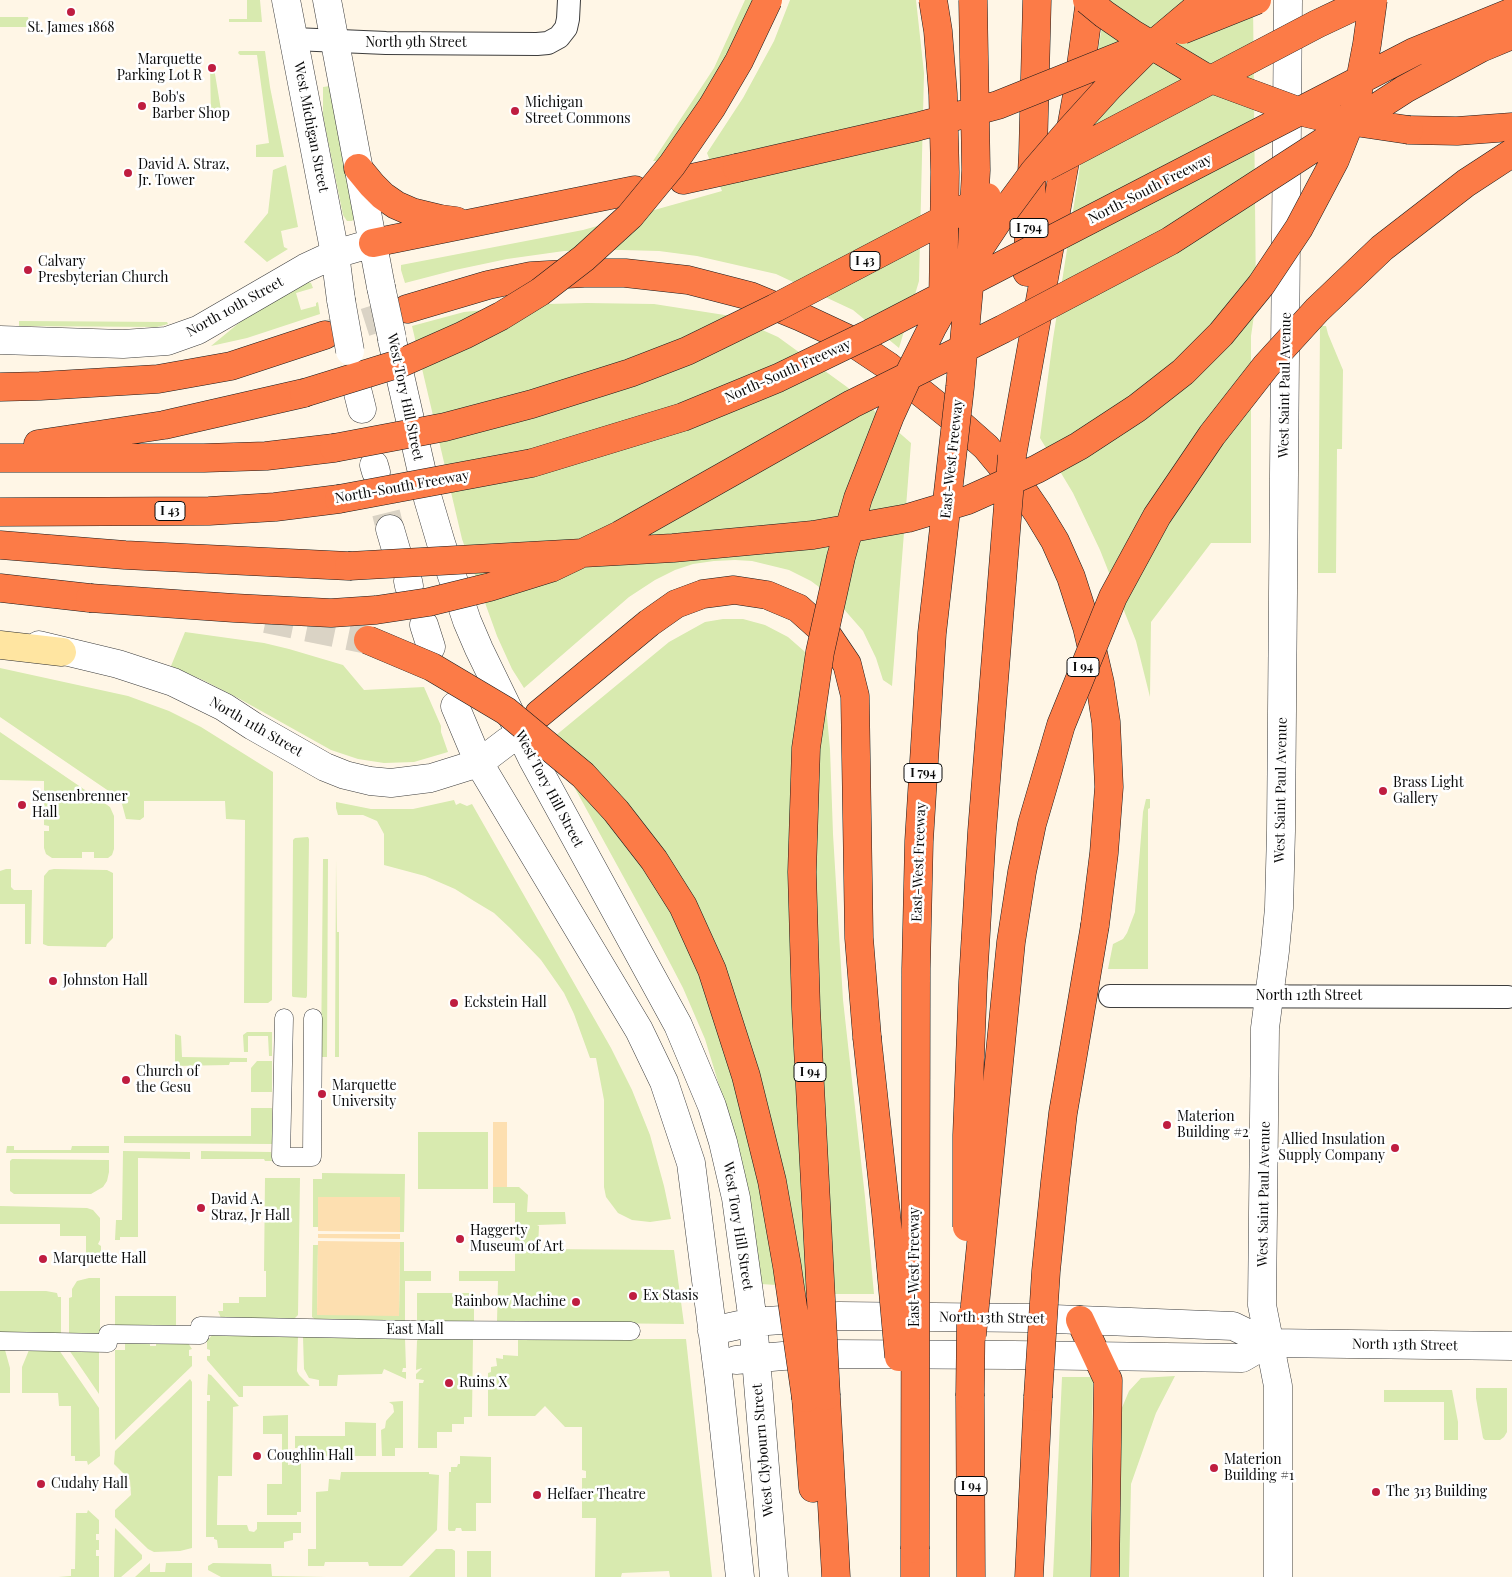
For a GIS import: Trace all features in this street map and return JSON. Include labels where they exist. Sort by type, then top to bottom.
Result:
[{"type":"highway","points":[[0,448],[55,442],[164,425],[304,393],[401,363],[464,336],[501,316],[540,292],[584,258],[630,216],[672,165],[712,107],[739,61],[768,0]]},
{"type":"highway","points":[[932,634],[942,390],[945,172],[942,84],[938,30],[933,0]]},
{"type":"highway","name":"East-West Freeway","points":[[915,1577],[916,969],[919,841],[932,634],[960,387],[971,266],[976,170],[973,0]]},
{"type":"highway","name":"I 794","points":[[972,1335],[967,1219],[967,1135],[973,981],[982,831],[1030,221],[1037,0]]},
{"type":"highway","points":[[1012,456],[1076,95],[1089,0]]},
{"type":"highway","points":[[1089,0],[1104,14],[1133,34],[1203,76],[1298,111],[1346,121],[1409,130],[1512,128]]},
{"type":"highway","name":"I 94","points":[[836,1577],[816,1397],[802,872],[806,748],[820,652],[841,557],[858,498],[890,416],[911,370],[932,328],[994,226],[1033,173],[1109,88],[1143,53],[1206,0]]},
{"type":"highway","points":[[683,180],[916,127],[998,105],[1257,0]]},
{"type":"highway","name":"I 43","points":[[0,458],[204,458],[266,456],[334,448],[445,427],[532,404],[630,373],[687,351],[775,308],[1317,24],[1368,0]]},
{"type":"highway","points":[[0,545],[124,555],[349,566],[673,548],[813,535],[908,518],[968,500],[1045,465],[1079,446],[1137,408],[1183,372],[1221,334],[1261,285],[1299,228],[1335,160],[1354,112],[1373,0]]},
{"type":"highway","name":"North-South Freeway","points":[[0,512],[209,511],[275,507],[339,500],[532,463],[683,417],[778,378],[871,333],[1414,52],[1512,12]]},
{"type":"highway","points":[[0,588],[90,598],[331,613],[376,610],[429,602],[490,587],[551,568],[620,534],[852,404],[1003,329],[1170,241],[1405,89],[1481,48],[1512,35]]},
{"type":"highway","name":"I 94","points":[[971,1577],[970,1396],[972,1335],[1011,942],[1032,824],[1061,725],[1113,597],[1163,508],[1212,435],[1266,366],[1317,310],[1382,248],[1466,183],[1512,153]]},
{"type":"highway","points":[[358,168],[382,196],[396,205],[412,212],[440,219],[473,222]]},
{"type":"highway","points":[[373,243],[635,190]]},
{"type":"highway","points":[[407,309],[488,285],[532,276],[584,273],[625,273],[688,280],[750,296],[802,317],[846,338],[888,366],[960,424],[986,447],[1025,494],[1055,542],[1071,577],[1087,627],[1100,683],[1106,722],[1109,787],[1104,853],[1095,924],[1064,1113],[1055,1182],[1046,1271],[1029,1577]]},
{"type":"highway","points":[[0,386],[40,386],[158,379],[232,366],[325,336]]},
{"type":"highway","points":[[539,714],[648,623],[676,604],[703,594],[734,590],[767,595],[798,608],[826,634],[848,664],[855,696],[859,928],[867,1037],[892,1275],[915,1549]]},
{"type":"highway","points":[[368,640],[432,667],[506,711],[583,775],[616,811],[643,846],[683,906],[712,970],[748,1086],[772,1180],[787,1266],[816,1397],[819,1577]]},
{"type":"highway","points":[[1080,1320],[1108,1380],[1105,1577]]},
{"type":"main road","points":[[0,645],[62,652]]},
{"type":"street","name":"West Michigan Street","points":[[286,0],[335,254]]},
{"type":"street","points":[[327,0],[373,243]]},
{"type":"street","name":"North 9th Street","points":[[294,39],[334,42],[537,44],[559,38],[566,28],[569,0]]},
{"type":"street","name":"West Saint Paul Avenue","points":[[1278,1577],[1278,1386],[1262,1305],[1265,1036],[1279,908],[1281,831],[1288,0]]},
{"type":"street","name":"North 10th Street","points":[[0,340],[123,344],[167,341],[198,330],[305,268],[335,254],[373,243]]},
{"type":"street","name":"West Tory Hill Street","points":[[373,243],[428,499],[440,543],[467,621],[532,758],[678,1025],[712,1106],[733,1183],[752,1322]]},
{"type":"street","points":[[335,254],[351,358]]},
{"type":"street","name":"North 11th Street","points":[[0,634],[62,652],[118,664],[173,682],[224,706],[298,753],[344,775],[370,781],[391,783],[431,778],[479,764],[508,741]]},
{"type":"street","points":[[455,706],[479,764],[640,1030],[664,1082],[691,1163],[740,1577]]},
{"type":"street","name":"North 12th Street","points":[[1110,996],[1508,997]]},
{"type":"street","points":[[284,1018],[281,1157],[312,1157],[313,1018]]},
{"type":"street","name":"North 13th Street","points":[[712,1331],[752,1322],[839,1316],[1080,1320],[1233,1326],[1268,1343],[1512,1346]]},
{"type":"street","name":"West Clybourn Street","points":[[752,1322],[774,1577]]},
{"type":"street","name":"East Mall","points":[[0,1342],[108,1338],[200,1330],[631,1331]]},
{"type":"street","points":[[716,1363],[756,1358],[829,1354],[1242,1358],[1268,1343]]},
{"type":"green space","points":[[247,0],[260,0],[262,22],[229,22],[229,19],[247,19]]},
{"type":"green space","points":[[745,0],[758,0],[738,43],[662,161],[653,161],[714,68]]},
{"type":"green space","points":[[790,0],[916,0],[924,73],[919,281],[899,348],[853,310],[776,274],[697,256],[659,251],[564,251],[507,259],[405,283],[401,265],[583,230],[722,191],[707,153],[743,98],[774,41]]},
{"type":"green space","points":[[1106,0],[1253,0],[1256,302],[1251,336],[1251,543],[1211,543],[1151,622],[1150,697],[1136,641],[1100,550],[1073,493],[1040,438],[1053,339]]},
{"type":"green space","points":[[0,17],[28,17],[30,27],[0,27]]},
{"type":"green space","points":[[239,51],[265,51],[284,157],[256,157],[256,145],[269,143],[257,55],[240,55]]},
{"type":"green space","points":[[213,62],[222,116],[219,119],[212,119],[211,116],[210,65]]},
{"type":"green space","points":[[330,86],[354,219],[352,221],[347,221],[343,215],[323,116],[323,87]]},
{"type":"green space","points":[[286,165],[298,227],[281,231],[284,247],[288,249],[267,262],[244,242],[268,213],[273,170]]},
{"type":"green space","points":[[308,282],[311,283],[313,288],[296,293],[301,310],[316,306],[318,302],[320,314],[247,338],[211,346],[245,318]]},
{"type":"green space","points":[[547,304],[654,304],[731,316],[778,337],[847,387],[911,443],[892,686],[883,680],[876,658],[863,631],[827,593],[811,581],[789,570],[752,561],[735,560],[693,564],[655,580],[629,597],[524,688],[512,669],[497,636],[462,539],[412,326],[464,312]]},
{"type":"green space","points":[[19,321],[167,322],[168,324],[157,327],[19,326]]},
{"type":"green space","points":[[1320,326],[1326,326],[1343,370],[1342,449],[1337,449],[1336,573],[1318,573]]},
{"type":"green space","points":[[723,619],[743,619],[765,625],[788,637],[804,651],[824,685],[830,749],[843,1000],[874,1294],[786,1294],[776,1285],[761,1284],[747,1186],[740,1154],[705,1039],[683,988],[657,938],[549,741],[669,642],[705,622]]},
{"type":"green space","points":[[185,632],[264,643],[343,665],[364,690],[424,687],[441,726],[441,732],[448,752],[414,762],[384,763],[358,759],[331,750],[238,698],[171,666]]},
{"type":"green space","points":[[0,668],[128,696],[169,711],[201,727],[273,772],[272,1000],[268,1003],[244,1003],[245,820],[226,819],[225,801],[144,801],[144,817],[140,820],[126,819],[122,804],[116,796],[0,717]]},
{"type":"green space","points":[[0,732],[110,807],[114,816],[114,849],[112,855],[108,858],[94,858],[94,852],[82,852],[82,858],[52,858],[46,854],[44,831],[49,831],[49,826],[44,825],[44,781],[0,780]]},
{"type":"green space","points":[[1146,799],[1150,799],[1150,808],[1148,809],[1148,969],[1108,969],[1113,944],[1123,939],[1135,912],[1143,812]]},
{"type":"green space","points":[[454,800],[456,805],[460,803],[467,806],[472,804],[611,1048],[632,1090],[650,1135],[671,1219],[650,1222],[632,1220],[618,1213],[606,1197],[604,1187],[604,1100],[596,1058],[590,1058],[564,993],[541,960],[494,913],[455,889],[425,876],[384,865],[384,834],[377,821],[363,815],[338,815],[336,808],[336,802],[371,809],[413,809]]},
{"type":"green space","points":[[308,837],[306,998],[292,996],[293,840],[295,838]]},
{"type":"green space","points":[[323,859],[328,859],[327,1057],[321,1057]]},
{"type":"green space","points":[[336,859],[337,932],[339,932],[339,1057],[335,1057]]},
{"type":"green space","points":[[11,869],[11,887],[14,890],[32,890],[31,944],[25,944],[25,904],[0,904],[0,871]]},
{"type":"green space","points":[[49,870],[107,870],[113,873],[113,938],[106,947],[48,946],[43,944],[44,876]]},
{"type":"green space","points":[[247,1032],[272,1032],[272,1056],[269,1056],[268,1036],[248,1036],[248,1052],[244,1052],[243,1035]]},
{"type":"green space","points":[[175,1034],[181,1036],[182,1057],[247,1058],[247,1062],[230,1062],[229,1065],[175,1066]]},
{"type":"green space","points":[[257,1061],[272,1061],[272,1092],[251,1092],[251,1068]]},
{"type":"green space","points":[[251,1108],[272,1108],[272,1144],[124,1143],[124,1136],[251,1136]]},
{"type":"green space","points":[[418,1132],[488,1132],[488,1189],[418,1189]]},
{"type":"green space","points":[[7,1146],[14,1146],[14,1150],[71,1150],[72,1146],[109,1146],[109,1153],[6,1153]]},
{"type":"green space","points":[[123,1151],[190,1152],[190,1159],[138,1158],[138,1237],[120,1237],[120,1240],[115,1240],[116,1220],[122,1220]]},
{"type":"green space","points":[[201,1151],[271,1152],[272,1161],[265,1161],[264,1159],[201,1159]]},
{"type":"green space","points":[[12,1159],[109,1160],[109,1172],[103,1187],[91,1194],[14,1194],[10,1191],[10,1161]]},
{"type":"green space","points":[[322,1173],[405,1174],[404,1232],[400,1232],[400,1197],[318,1197],[318,1227],[313,1227],[313,1179],[322,1179]]},
{"type":"green space","points":[[265,1178],[300,1178],[298,1315],[294,1319],[221,1318],[218,1311],[223,1311],[223,1303],[239,1303],[239,1297],[266,1297],[266,1271],[264,1271]]},
{"type":"green space","points":[[493,1187],[519,1187],[528,1195],[527,1212],[565,1212],[566,1224],[537,1225],[539,1226],[538,1249],[674,1250],[684,1324],[497,1322],[498,1281],[459,1281],[459,1271],[515,1271],[515,1203],[493,1203]]},
{"type":"green space","points":[[0,1206],[87,1208],[93,1210],[100,1218],[100,1240],[98,1244],[101,1246],[101,1257],[86,1257],[86,1236],[60,1236],[60,1224],[0,1224]]},
{"type":"green space","points":[[400,1242],[404,1242],[404,1271],[431,1271],[431,1281],[405,1281],[405,1322],[316,1320],[312,1317],[313,1245],[318,1245],[317,1315],[399,1315]]},
{"type":"green space","points":[[100,1278],[100,1334],[69,1334],[69,1298],[72,1297],[72,1289],[77,1281]]},
{"type":"green space","points":[[0,1291],[46,1291],[57,1293],[58,1297],[61,1297],[61,1334],[0,1333]]},
{"type":"green space","points":[[417,1293],[474,1293],[474,1322],[417,1322]]},
{"type":"green space","points":[[115,1296],[176,1296],[176,1327],[115,1326]]},
{"type":"green space","points":[[212,1335],[298,1336],[297,1371],[310,1386],[243,1386],[243,1397],[239,1397],[207,1360],[207,1356],[210,1356],[210,1350],[207,1349],[207,1341]]},
{"type":"green space","points":[[303,1337],[405,1338],[406,1368],[403,1368],[402,1372],[406,1372],[406,1379],[384,1369],[382,1374],[338,1375],[337,1386],[319,1386],[319,1380],[309,1378],[304,1369]]},
{"type":"green space","points":[[418,1339],[473,1339],[472,1417],[464,1417],[464,1424],[452,1424],[452,1432],[437,1432],[437,1448],[418,1448],[419,1383],[423,1383],[424,1380],[416,1379],[416,1374],[422,1368],[416,1370]]},
{"type":"green space","points":[[518,1339],[686,1339],[712,1577],[670,1577],[669,1571],[622,1573],[621,1577],[595,1577],[596,1518],[582,1518],[582,1478],[586,1478],[586,1471],[582,1470],[582,1427],[565,1427],[545,1406],[535,1416],[488,1416],[488,1373],[491,1372],[491,1367],[497,1366],[496,1358],[503,1359],[503,1355],[518,1356]]},
{"type":"green space","points":[[125,1342],[150,1342],[150,1346],[156,1346],[156,1343],[188,1343],[192,1349],[189,1350],[189,1356],[192,1356],[192,1366],[115,1440],[115,1350],[125,1350]]},
{"type":"green space","points":[[0,1349],[5,1350],[10,1368],[10,1393],[0,1393]]},
{"type":"green space","points":[[29,1350],[59,1350],[99,1408],[100,1456],[88,1465],[87,1461],[75,1461],[75,1456],[71,1456],[71,1406],[59,1406],[58,1393],[22,1393],[22,1367]]},
{"type":"green space","points":[[69,1350],[99,1350],[99,1394]]},
{"type":"green space","points":[[208,1374],[239,1406],[233,1407],[232,1476],[218,1476],[217,1525],[247,1525],[249,1531],[254,1532],[257,1529],[257,1522],[301,1522],[301,1533],[293,1533],[293,1540],[284,1542],[284,1548],[218,1548],[217,1540],[214,1537],[206,1537],[207,1401],[210,1401],[210,1395],[207,1395]]},
{"type":"green space","points":[[1175,1376],[1156,1413],[1131,1484],[1129,1577],[1118,1577],[1121,1410],[1129,1391],[1141,1378]]},
{"type":"green space","points":[[1062,1377],[1093,1377],[1090,1577],[1053,1577]]},
{"type":"green space","points":[[190,1379],[192,1382],[192,1548],[180,1551],[154,1552],[148,1549],[115,1517],[115,1510],[131,1495],[130,1480],[114,1464],[115,1451]]},
{"type":"green space","points":[[1476,1388],[1507,1388],[1507,1432],[1500,1440],[1485,1440],[1483,1438]]},
{"type":"green space","points":[[1384,1390],[1452,1390],[1458,1422],[1458,1440],[1444,1440],[1444,1402],[1384,1402]]},
{"type":"green space","points":[[403,1401],[403,1448],[395,1448],[395,1456],[382,1456],[381,1430],[385,1428],[386,1421],[394,1412],[393,1405],[389,1402]]},
{"type":"green space","points":[[288,1415],[288,1465],[301,1463],[301,1512],[297,1512],[297,1515],[267,1515],[267,1484],[282,1484],[282,1434],[263,1434],[263,1416]]},
{"type":"green space","points":[[345,1422],[376,1423],[376,1456],[301,1456],[301,1448],[295,1448],[295,1436],[345,1436]]},
{"type":"green space","points":[[460,1456],[491,1457],[491,1503],[476,1503],[476,1531],[462,1531],[461,1528],[456,1528],[455,1531],[449,1531],[448,1529],[449,1472],[451,1472],[451,1467],[457,1467],[460,1464]]},
{"type":"green space","points":[[341,1472],[429,1472],[429,1474],[439,1475],[437,1530],[402,1566],[369,1566],[368,1562],[325,1562],[324,1566],[308,1566],[308,1549],[316,1549],[316,1492],[328,1491],[329,1479],[340,1480]]},
{"type":"green space","points":[[88,1510],[99,1520],[99,1534],[96,1534],[96,1540],[99,1540],[99,1550],[96,1550],[96,1556],[99,1556],[99,1577],[58,1577],[71,1576],[71,1569],[75,1569],[76,1513],[87,1513]]},
{"type":"green space","points":[[115,1528],[142,1555],[142,1559],[121,1577],[114,1577]]},
{"type":"green space","points":[[436,1549],[452,1549],[455,1551],[455,1577],[409,1577]]},
{"type":"green space","points":[[467,1551],[491,1551],[491,1577],[467,1577]]},
{"type":"green space","points":[[150,1563],[150,1572],[165,1572],[166,1563],[192,1563],[192,1577],[135,1577]]},
{"type":"green space","points":[[213,1563],[271,1564],[272,1576],[327,1577],[221,1577],[208,1570],[208,1566]]},
{"type":"sand","points":[[493,1122],[507,1122],[507,1187],[493,1187]]},
{"type":"sand","points":[[318,1197],[400,1197],[400,1232],[318,1231]]},
{"type":"sand","points":[[318,1234],[400,1234],[400,1239],[318,1238]]},
{"type":"sand","points":[[318,1241],[400,1242],[399,1316],[317,1315]]},
{"type":"tunnel","points":[[325,335],[407,309]]},
{"type":"tunnel","points":[[376,472],[390,529]]},
{"type":"tunnel","points":[[266,619],[368,640]]},
{"type":"place","name":"St. James 1868","points":[[71,12]]},
{"type":"place","name":"Marquette Parking Lot R","points":[[212,68]]},
{"type":"place","name":"Bob's Barber Shop","points":[[142,106]]},
{"type":"place","name":"Michigan Street Commons","points":[[515,111]]},
{"type":"place","name":"David A. Straz, Jr. Tower","points":[[128,173]]},
{"type":"place","name":"Calvary Presbyterian Church","points":[[28,270]]},
{"type":"place","name":"Brass Light Gallery","points":[[1383,791]]},
{"type":"place","name":"Sensenbrenner Hall","points":[[22,805]]},
{"type":"place","name":"Johnston Hall","points":[[53,981]]},
{"type":"place","name":"Eckstein Hall","points":[[454,1003]]},
{"type":"place","name":"Church of the Gesu","points":[[126,1080]]},
{"type":"place","name":"Marquette University","points":[[322,1094]]},
{"type":"place","name":"Materion Building #2","points":[[1167,1125]]},
{"type":"place","name":"Allied Insulation Supply Company","points":[[1395,1148]]},
{"type":"place","name":"David A. Straz, Jr Hall","points":[[201,1208]]},
{"type":"place","name":"Haggerty Museum of Art","points":[[460,1239]]},
{"type":"place","name":"Marquette Hall","points":[[43,1259]]},
{"type":"place","name":"Ex Stasis","points":[[633,1296]]},
{"type":"place","name":"Rainbow Machine","points":[[576,1302]]},
{"type":"place","name":"Ruins X","points":[[449,1383]]},
{"type":"place","name":"Coughlin Hall","points":[[257,1456]]},
{"type":"place","name":"Materion Building #1","points":[[1214,1468]]},
{"type":"place","name":"Cudahy Hall","points":[[41,1484]]},
{"type":"place","name":"The 313 Building","points":[[1376,1492]]},
{"type":"place","name":"Helfaer Theatre","points":[[537,1495]]}]
